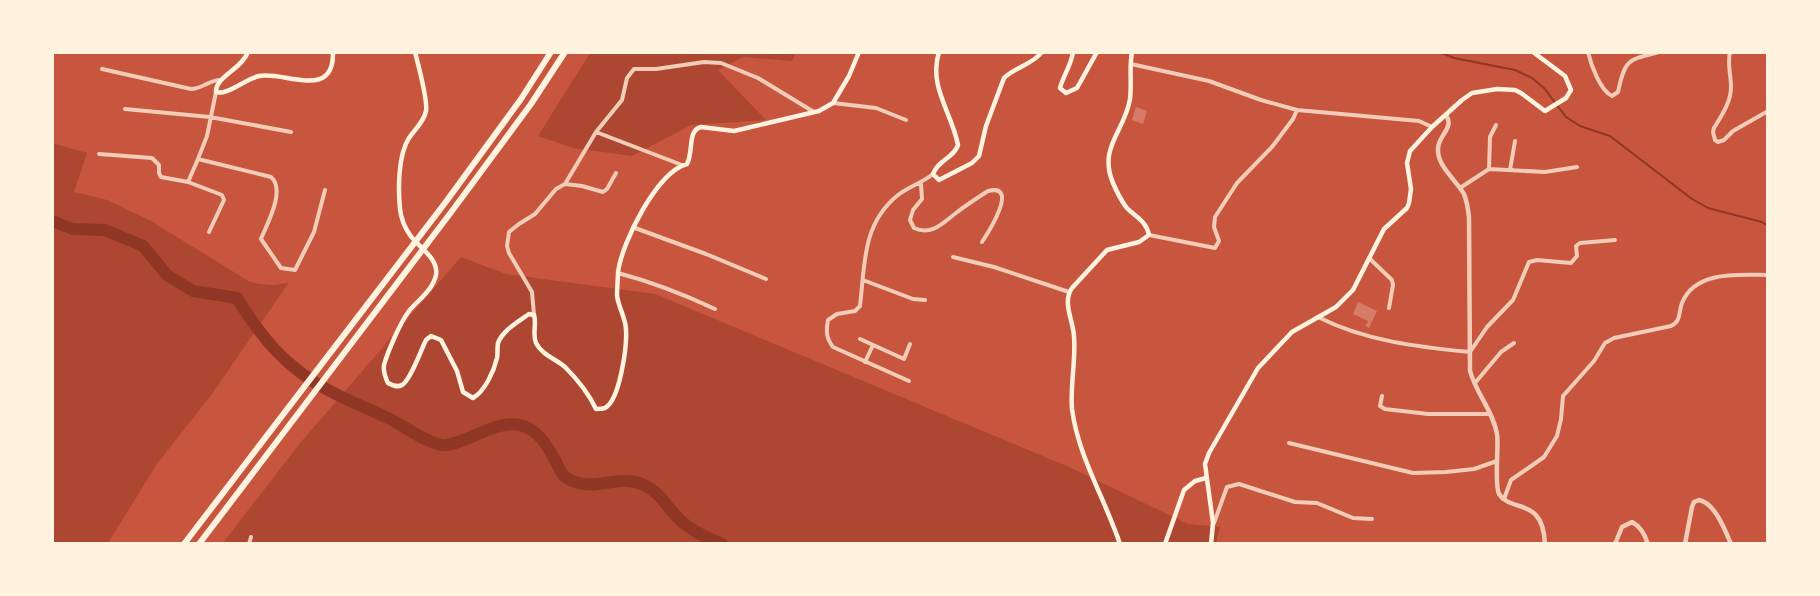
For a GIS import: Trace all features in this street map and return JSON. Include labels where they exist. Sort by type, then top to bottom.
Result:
[{"type":"highway","points":[[184,543],[412,245],[521,99],[551,52]]},
{"type":"highway","points":[[199,543],[524,113],[565,52]]},
{"type":"main road","points":[[248,52],[242,64],[220,80],[216,85],[216,92],[225,93],[248,79],[261,76],[283,76],[309,81],[321,79],[329,73],[332,67],[333,52]]},
{"type":"main road","points":[[415,52],[426,112],[403,152],[400,164],[400,212],[411,236],[437,267],[433,284],[409,312],[399,328],[384,367],[388,383],[395,387],[407,380],[426,340],[431,336],[441,340],[457,371],[464,392],[473,398],[480,392],[490,375],[497,359],[498,343],[504,334],[529,314],[534,315],[536,321],[534,332],[536,342],[546,354],[564,366],[578,381],[596,409],[608,406],[614,396],[625,361],[627,329],[617,295],[618,273],[624,249],[660,183],[682,165],[687,164],[690,157],[691,136],[695,129],[700,127],[734,131],[815,112],[833,103],[860,52]]},
{"type":"main road","points":[[939,52],[936,77],[958,145],[952,155],[939,164],[933,174],[939,180],[972,163],[979,156],[986,126],[1004,78],[1033,61],[1042,52]]},
{"type":"main road","points":[[1073,52],[1071,64],[1060,88],[1066,93],[1077,88],[1097,52]]},
{"type":"main road","points":[[1120,543],[1075,424],[1071,390],[1075,340],[1068,303],[1069,292],[1107,250],[1139,242],[1149,235],[1144,222],[1127,207],[1113,185],[1109,171],[1109,149],[1130,97],[1132,52]]},
{"type":"main road","points":[[1211,543],[1213,523],[1205,464],[1209,453],[1258,368],[1292,332],[1336,307],[1348,296],[1384,228],[1407,208],[1411,189],[1407,172],[1408,157],[1420,139],[1462,100],[1472,93],[1508,89],[1521,93],[1542,110],[1548,110],[1566,98],[1571,90],[1565,76],[1533,52]]},
{"type":"main road","points":[[1165,543],[1184,490],[1195,481],[1206,478]]},
{"type":"street","points":[[1588,52],[1602,86],[1612,96],[1618,92],[1622,71],[1629,62],[1659,52]]},
{"type":"street","points":[[1730,52],[1728,67],[1730,97],[1714,128],[1715,140],[1718,142],[1724,140],[1733,131],[1767,111]]},
{"type":"street","points":[[534,315],[532,291],[509,253],[507,238],[512,229],[535,214],[556,189],[566,184],[596,132],[622,100],[627,78],[633,69],[656,69],[704,62],[721,63],[758,78],[815,112]]},
{"type":"street","points":[[1130,64],[1209,81],[1297,110],[1419,122],[1432,127]]},
{"type":"street","points":[[102,69],[191,89],[197,89],[212,80],[220,80]]},
{"type":"street","points":[[188,182],[207,136],[216,92]]},
{"type":"street","points":[[833,103],[876,108],[906,120]]},
{"type":"street","points":[[125,109],[210,117],[291,132]]},
{"type":"street","points":[[1149,235],[1215,248],[1219,241],[1214,228],[1215,217],[1237,183],[1272,147],[1297,110]]},
{"type":"street","points":[[1446,115],[1450,122],[1441,139],[1438,152],[1440,160],[1460,188],[1467,204],[1470,371],[1497,433],[1498,491],[1504,499],[1532,510],[1540,521],[1545,543]]},
{"type":"street","points":[[1489,169],[1490,136],[1496,125]]},
{"type":"street","points":[[596,132],[682,165]]},
{"type":"street","points":[[1510,170],[1515,141]]},
{"type":"street","points":[[99,154],[152,158],[159,165],[161,177],[188,182],[222,195],[224,200],[209,232]]},
{"type":"street","points":[[198,159],[271,177],[276,181],[278,188],[274,206],[261,239],[281,268],[295,270],[314,232],[325,190]]},
{"type":"street","points":[[1460,188],[1489,169],[1545,172],[1576,167]]},
{"type":"street","points":[[566,184],[603,192],[616,172]]},
{"type":"street","points":[[909,381],[833,347],[826,337],[828,320],[837,314],[858,309],[869,236],[873,225],[895,197],[921,184],[933,174]]},
{"type":"street","points":[[921,184],[922,199],[913,210],[910,220],[914,228],[922,231],[943,224],[988,191],[993,190],[1000,194],[1002,198],[998,215],[982,242]]},
{"type":"street","points":[[635,228],[766,279]]},
{"type":"street","points":[[1470,352],[1486,327],[1513,300],[1529,262],[1537,260],[1571,263],[1577,256],[1576,246],[1580,243],[1615,240]]},
{"type":"street","points":[[953,257],[994,267],[1069,292]]},
{"type":"street","points":[[1369,257],[1392,280],[1389,308]]},
{"type":"street","points":[[618,273],[664,287],[715,309]]},
{"type":"street","points":[[1504,499],[1511,480],[1544,457],[1557,436],[1563,396],[1594,361],[1605,343],[1614,338],[1676,324],[1686,296],[1692,289],[1710,279],[1727,274],[1767,275]]},
{"type":"street","points":[[863,280],[913,299],[925,300]]},
{"type":"street","points":[[1318,317],[1349,332],[1432,348],[1470,352]]},
{"type":"street","points":[[860,339],[904,359],[910,344]]},
{"type":"street","points":[[1474,384],[1501,352],[1514,343]]},
{"type":"street","points":[[865,362],[873,345]]},
{"type":"street","points":[[1382,396],[1380,406],[1385,409],[1428,414],[1490,414]]},
{"type":"street","points":[[1289,443],[1413,473],[1474,468],[1498,461]]},
{"type":"street","points":[[1213,523],[1227,487],[1239,484],[1295,502],[1317,503],[1353,518],[1372,519]]},
{"type":"street","points":[[1685,543],[1692,507],[1699,500],[1709,505],[1731,543]]},
{"type":"street","points":[[1615,543],[1621,528],[1630,522],[1638,526],[1646,536],[1648,543]]},
{"type":"street","points":[[249,543],[251,537]]},
{"type":"shaded area","points":[[590,53],[796,53],[792,61],[743,57],[718,70],[766,120],[691,125],[632,156],[573,148],[538,136]]},
{"type":"shaded area","points":[[52,143],[87,153],[74,192],[107,200],[151,221],[250,282],[279,285],[289,282],[212,394],[157,464],[108,543],[53,543]]},
{"type":"shaded area","points":[[461,257],[506,274],[655,294],[1069,467],[1188,524],[1220,527],[1217,544],[222,544],[301,442]]},
{"type":"building","points":[[1136,107],[1147,111],[1143,124],[1132,120]]},
{"type":"building","points":[[1358,302],[1377,311],[1369,328],[1365,326],[1368,321],[1353,314]]},
{"type":"waterway","points":[[1439,52],[1454,58],[1515,70],[1532,78],[1544,88],[1566,117],[1580,126],[1610,136],[1692,199],[1708,208],[1762,222],[1768,226]]},
{"type":"waterway","points":[[52,221],[73,229],[105,230],[143,246],[167,275],[193,291],[237,298],[265,338],[299,372],[343,398],[390,419],[423,438],[443,445],[452,444],[495,427],[516,424],[526,427],[543,441],[564,476],[583,484],[629,481],[646,486],[657,494],[689,527],[722,544]]}]
